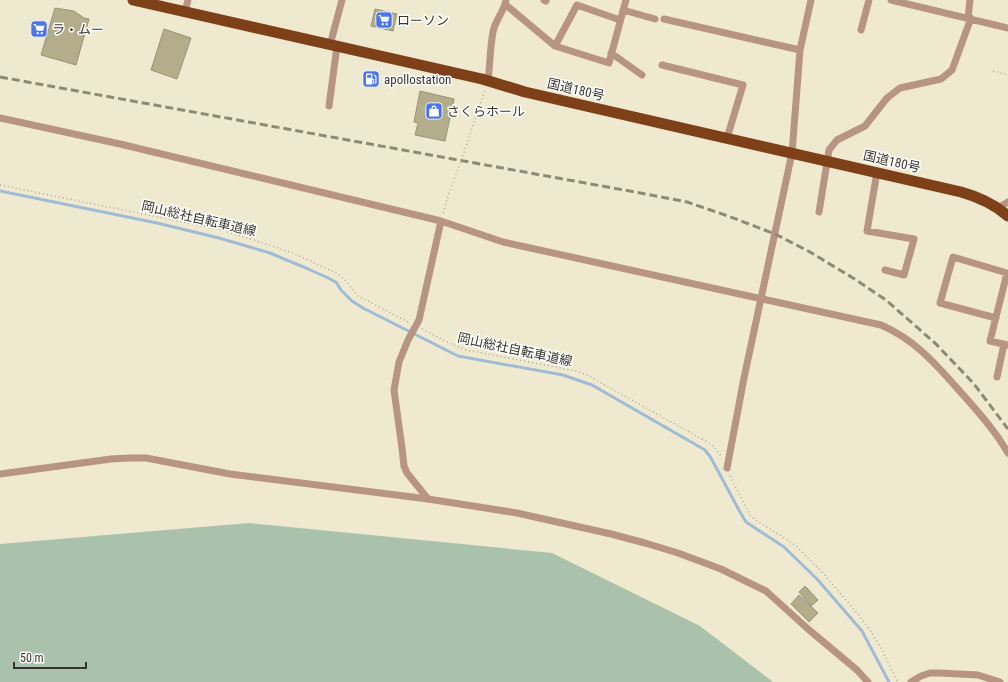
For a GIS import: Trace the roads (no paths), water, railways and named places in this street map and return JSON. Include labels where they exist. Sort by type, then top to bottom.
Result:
[{"type":"highway","name":"国道180号","points":[[133,0],[488,81],[525,92],[968,194],[987,201],[1008,216]]},
{"type":"street","points":[[185,12],[188,0]]},
{"type":"street","points":[[329,106],[333,46],[342,0]]},
{"type":"street","points":[[488,81],[493,31],[506,2],[555,46],[609,63],[626,0]]},
{"type":"street","points":[[726,468],[792,153],[800,50],[811,0]]},
{"type":"street","points":[[862,30],[869,0]]},
{"type":"street","points":[[891,0],[916,3],[1008,28]]},
{"type":"street","points":[[819,212],[829,150],[837,140],[865,126],[887,98],[900,88],[941,79],[952,70],[969,18],[970,0]]},
{"type":"street","points":[[555,46],[577,5],[620,20]]},
{"type":"street","points":[[623,10],[655,19]]},
{"type":"street","points":[[664,20],[800,50]]},
{"type":"street","points":[[611,53],[642,75]]},
{"type":"street","points":[[662,65],[743,85],[727,138]]},
{"type":"street","points":[[0,118],[120,144],[441,221],[502,242],[881,325],[909,340],[921,350],[978,412],[1008,452]]},
{"type":"street","points":[[877,172],[867,231],[914,239],[904,275],[885,270]]},
{"type":"street","points":[[998,208],[1008,202]]},
{"type":"street","points":[[428,499],[404,466],[394,390],[399,362],[408,340],[419,320],[441,221]]},
{"type":"street","points":[[996,318],[940,303],[953,257],[1007,273],[996,318],[990,342],[1006,344],[997,377]]},
{"type":"street","points":[[0,474],[111,459],[146,458],[230,474],[428,499],[517,513],[611,534],[665,549],[721,569],[766,591],[857,670],[868,682]]},
{"type":"street","points":[[911,682],[930,673],[940,673],[978,675],[1000,682]]},
{"type":"waterway","points":[[0,191],[157,223],[219,238],[270,253],[336,282],[341,290],[352,301],[363,308],[458,356],[563,375],[592,385],[705,450],[711,458],[746,522],[784,547],[817,579],[862,631],[889,682]]},
{"type":"railway","points":[[0,77],[646,194],[687,202],[728,216],[775,234],[810,252],[886,300],[936,344],[974,384],[1008,429]]},
{"type":"place","name":"ローソン","points":[[384,20]]},
{"type":"place","name":"ラ・ムー","points":[[39,29]]},
{"type":"place","name":"apollostation","points":[[371,79]]},
{"type":"place","name":"さくらホール","points":[[434,111]]}]
